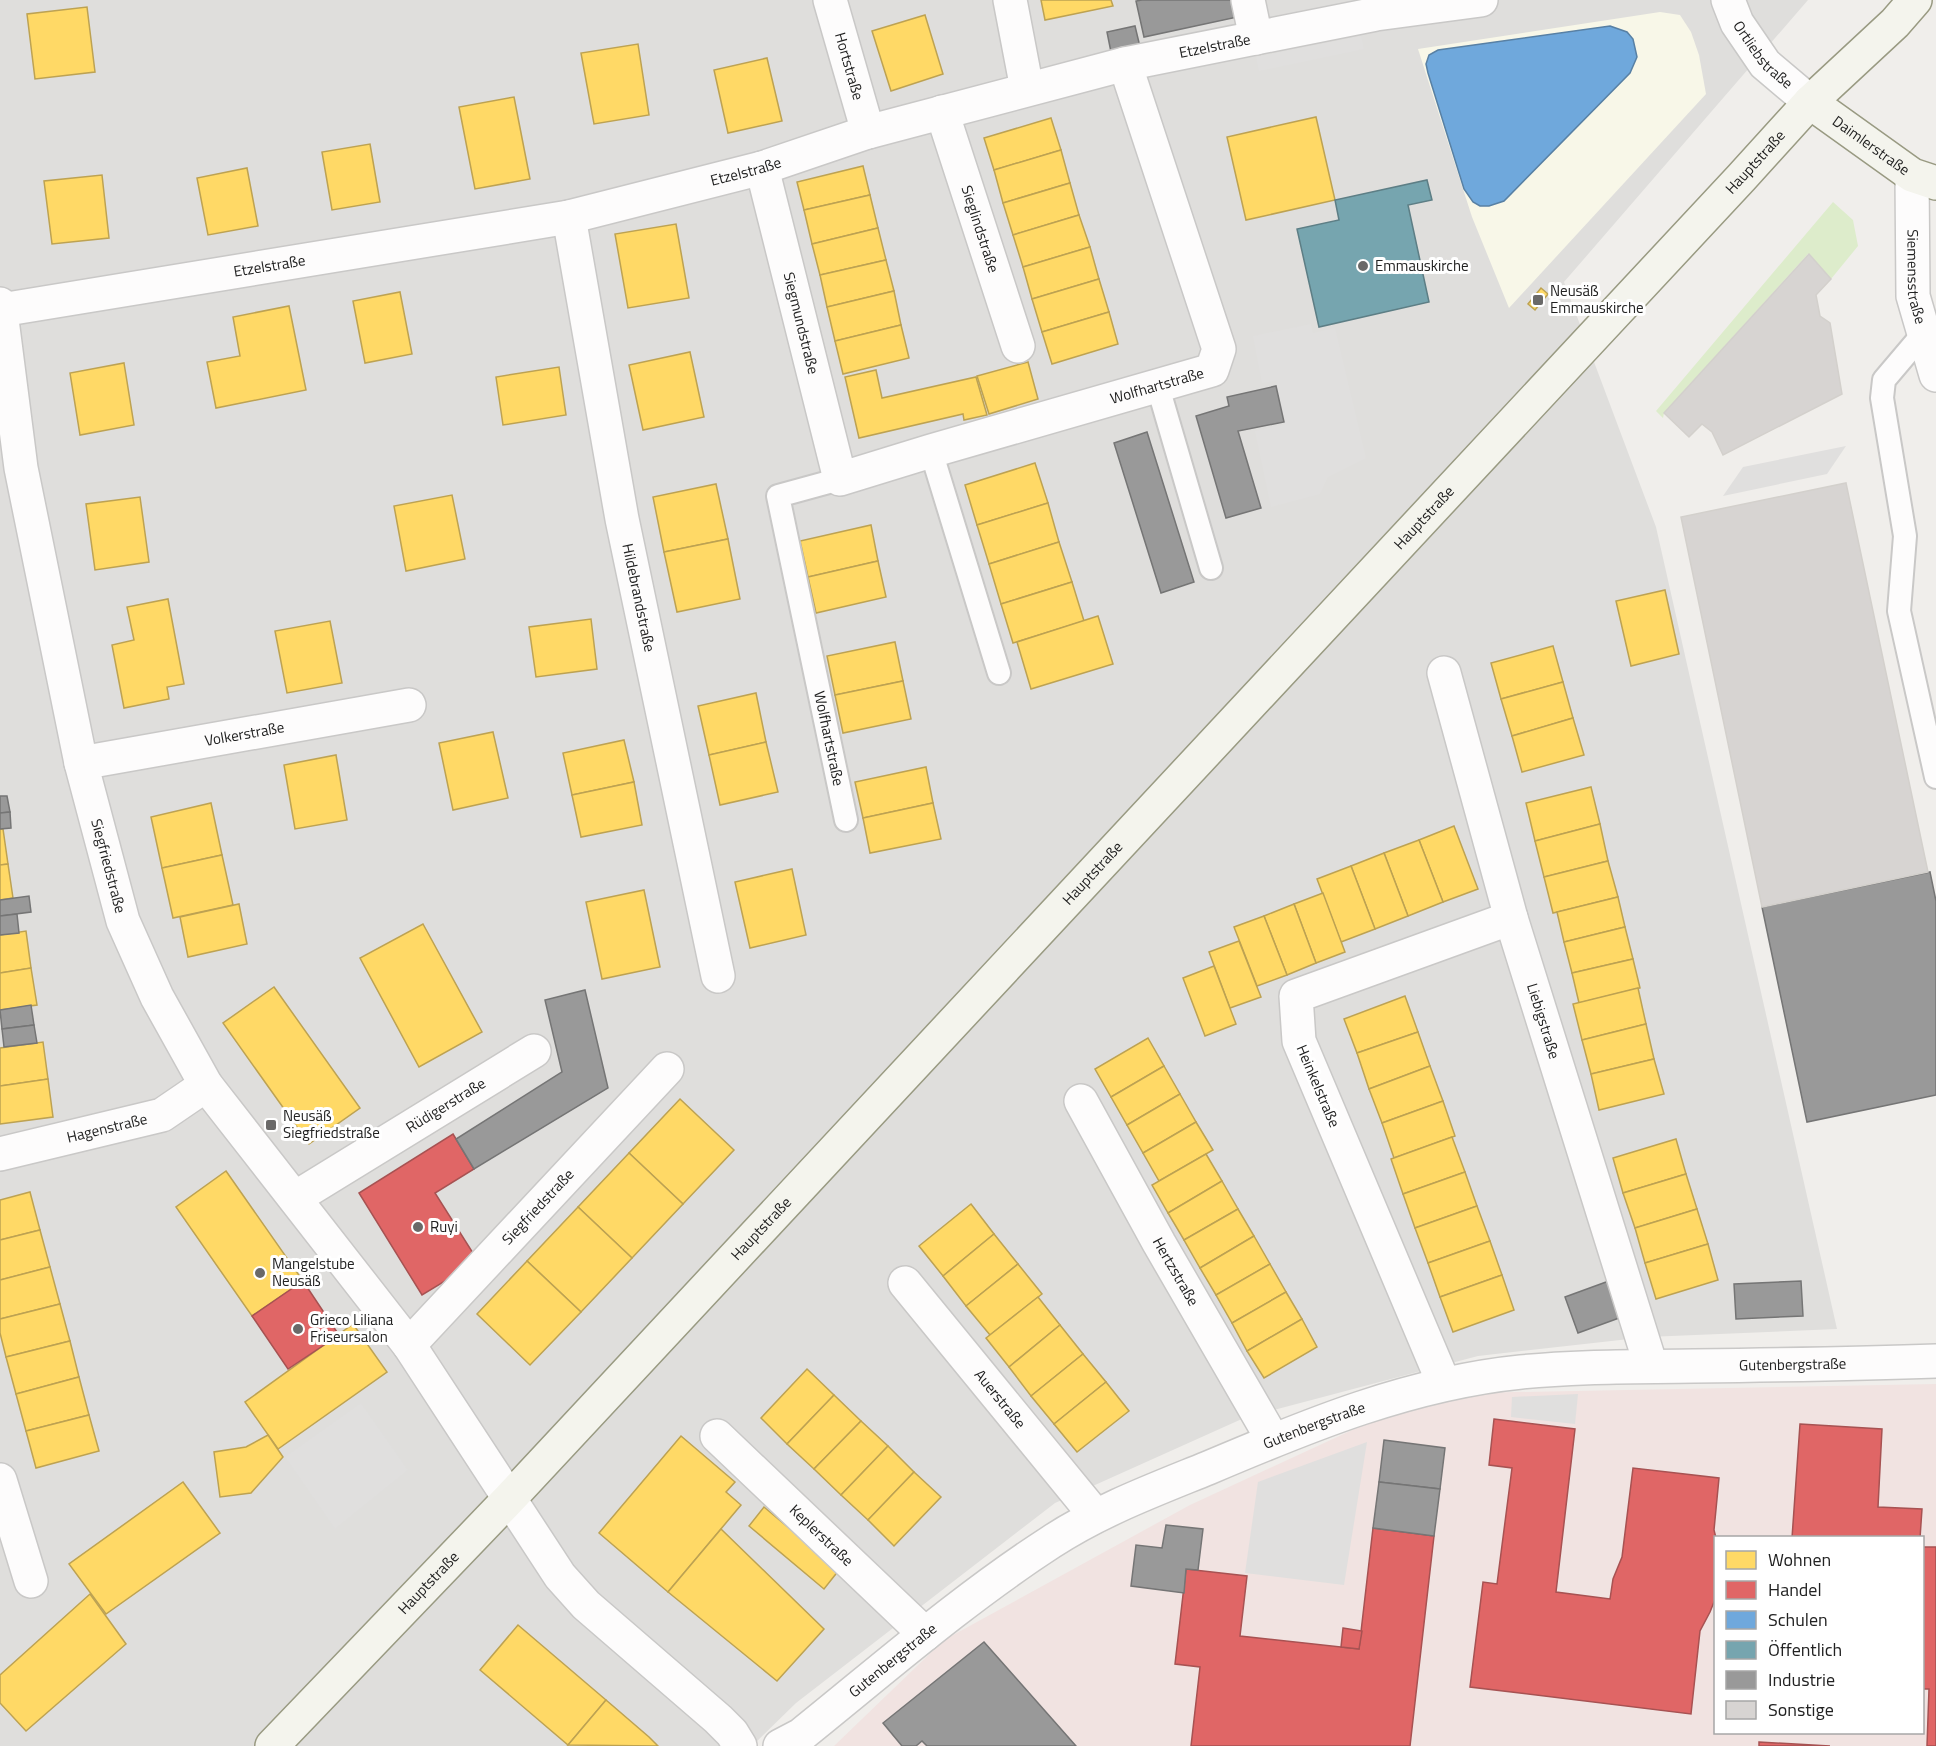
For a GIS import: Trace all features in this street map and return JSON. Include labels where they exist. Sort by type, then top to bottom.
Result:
[{"type":"street","name":"Hortstraße","points":[[830,0],[868,132]]},
{"type":"street","points":[[1010,0],[1027,89]]},
{"type":"street","points":[[1248,0],[1256,38]]},
{"type":"street","name":"Etzelstraße","points":[[1,310],[569,217],[762,168],[868,132],[1125,64],[1395,10],[1481,0]]},
{"type":"street","name":"Ortliebstraße","points":[[1728,0],[1737,23],[1765,64],[1810,102]]},
{"type":"street","name":"Hauptstraße","points":[[272,1746],[510,1498],[1810,102],[1895,23],[1915,0]]},
{"type":"street","name":"Wolfhartstraße","points":[[840,479],[1212,370],[1219,349],[1125,64]]},
{"type":"street","name":"Daimlerstraße","points":[[1810,102],[1924,179]]},
{"type":"street","name":"Sieglindstraße","points":[[942,112],[1018,346]]},
{"type":"street","name":"Siegmundstraße","points":[[762,168],[840,479]]},
{"type":"street","name":"Siemensstraße","points":[[1924,179],[1913,296],[1936,375]]},
{"type":"street","name":"Hildebrandstraße","points":[[569,217],[622,519],[718,976]]},
{"type":"street","name":"Siegfriedstraße","points":[[0,304],[10,469],[81,763],[123,921],[157,997],[206,1085],[409,1346],[510,1498]]},
{"type":"street","name":"Liebigstraße","points":[[1444,673],[1511,918],[1652,1366]]},
{"type":"street","name":"Volkerstraße","points":[[81,763],[409,705]]},
{"type":"street","name":"Heinkelstraße","points":[[1444,1384],[1299,1041],[1296,996],[1511,918]]},
{"type":"street","name":"Rüdigerstraße","points":[[296,1198],[534,1051]]},
{"type":"street","name":"Siegfriedstraße","points":[[409,1346],[667,1069]]},
{"type":"street","name":"Hagenstraße","points":[[0,1154],[162,1115],[206,1085]]},
{"type":"street","name":"Hertzstraße","points":[[1081,1101],[1159,1243],[1273,1440]]},
{"type":"street","name":"Auerstraße","points":[[905,1283],[1095,1515]]},
{"type":"street","name":"Gutenbergstraße","points":[[780,1746],[801,1735],[1005,1573],[1095,1515],[1334,1416],[1444,1384],[1521,1372],[1606,1366],[1936,1361]]},
{"type":"street","name":"Keplerstraße","points":[[717,1436],[926,1634]]},
{"type":"street","points":[[0,1480],[31,1581]]},
{"type":"street","points":[[510,1498],[560,1576],[586,1605],[718,1719],[732,1733],[740,1746]]},
{"type":"lane","points":[[1923,334],[1884,380],[1882,398],[1905,536],[1899,611],[1936,777]]},
{"type":"lane","points":[[1158,387],[1211,568]]},
{"type":"lane","points":[[932,451],[999,673]]},
{"type":"lane","name":"Wolfhartstraße","points":[[840,479],[778,496],[846,820]]},
{"type":"shaded area","points":[[0,0],[1808,0],[1564,282],[1656,527],[1837,1329],[1647,1337],[1478,1356],[1244,1418],[1055,1503],[796,1703],[752,1746],[0,1746]]},
{"type":"shaded area","points":[[1660,12],[1680,15],[1691,32],[1699,55],[1706,94],[1509,308],[1472,217],[1418,49]]},
{"type":"shaded area","points":[[1361,36],[1364,49],[1259,71],[1256,57]]},
{"type":"shaded area","points":[[1311,324],[1313,333],[1335,328],[1366,458],[1328,477],[1320,494],[1271,507],[1255,431],[1285,424],[1276,381],[1262,383],[1253,336]]},
{"type":"shaded area","points":[[1846,446],[1827,474],[1723,496],[1743,467]]},
{"type":"shaded area","points":[[1936,1384],[1936,1746],[834,1746],[944,1640],[1190,1505],[1361,1426],[1466,1393]]},
{"type":"shaded area","points":[[1578,1394],[1575,1424],[1511,1417],[1512,1397]]},
{"type":"shaded area","points":[[361,1403],[408,1470],[335,1529],[285,1457]]},
{"type":"shaded area","points":[[1367,1442],[1344,1585],[1245,1573],[1258,1482]]},
{"type":"green space","points":[[1833,202],[1853,220],[1858,246],[1831,279],[1808,254],[1664,413],[1663,418],[1656,411]]},
{"type":"building: Wohnen","points":[[1041,0],[1111,0],[1113,6],[1045,20]]},
{"type":"building: Wohnen","points":[[87,7],[95,72],[35,79],[27,14]]},
{"type":"building: Wohnen","points":[[925,15],[943,74],[891,91],[872,31]]},
{"type":"building: Wohnen","points":[[638,44],[649,115],[594,124],[581,53]]},
{"type":"building: Wohnen","points":[[767,58],[782,121],[728,133],[714,70]]},
{"type":"building: Wohnen","points":[[514,97],[530,179],[475,189],[459,107]]},
{"type":"building: Wohnen","points":[[1316,117],[1335,200],[1246,220],[1227,137]]},
{"type":"building: Wohnen","points":[[1051,118],[1061,150],[994,170],[984,138]]},
{"type":"building: Wohnen","points":[[370,144],[380,202],[332,210],[322,152]]},
{"type":"building: Wohnen","points":[[1061,150],[1070,183],[1003,203],[994,170]]},
{"type":"building: Wohnen","points":[[863,166],[870,195],[804,210],[797,182]]},
{"type":"building: Wohnen","points":[[247,168],[258,226],[208,235],[197,178]]},
{"type":"building: Wohnen","points":[[102,175],[109,238],[52,244],[44,181]]},
{"type":"building: Wohnen","points":[[1070,183],[1079,215],[1013,235],[1003,203]]},
{"type":"building: Wohnen","points":[[870,195],[878,228],[812,244],[804,210]]},
{"type":"building: Wohnen","points":[[1079,215],[1090,247],[1023,267],[1013,235]]},
{"type":"building: Wohnen","points":[[676,224],[689,298],[628,308],[615,234]]},
{"type":"building: Wohnen","points":[[878,228],[886,260],[820,275],[812,244]]},
{"type":"building: Wohnen","points":[[1090,247],[1099,279],[1032,299],[1023,267]]},
{"type":"building: Wohnen","points":[[886,260],[894,291],[827,307],[820,275]]},
{"type":"building: Wohnen","points":[[1099,279],[1109,312],[1042,332],[1032,299]]},
{"type":"building: Wohnen","points":[[1541,288],[1548,294],[1535,310],[1528,304]]},
{"type":"building: Wohnen","points":[[894,291],[901,325],[835,341],[827,307]]},
{"type":"building: Wohnen","points":[[400,292],[412,354],[365,363],[353,301]]},
{"type":"building: Wohnen","points":[[289,306],[306,390],[216,408],[207,362],[240,356],[233,317]]},
{"type":"building: Wohnen","points":[[1109,312],[1118,344],[1052,364],[1042,332]]},
{"type":"building: Wohnen","points":[[901,325],[909,358],[843,374],[835,341]]},
{"type":"building: Wohnen","points":[[690,352],[704,417],[643,430],[629,365]]},
{"type":"building: Wohnen","points":[[1028,362],[1038,399],[989,414],[977,376]]},
{"type":"building: Wohnen","points":[[124,363],[134,425],[80,435],[70,373]]},
{"type":"building: Wohnen","points":[[559,367],[566,415],[503,425],[496,377]]},
{"type":"building: Wohnen","points":[[876,370],[882,398],[976,377],[987,415],[964,420],[963,414],[859,438],[845,377]]},
{"type":"building: Wohnen","points":[[1035,463],[1048,503],[977,525],[965,485]]},
{"type":"building: Wohnen","points":[[716,484],[728,539],[664,552],[653,497]]},
{"type":"building: Wohnen","points":[[452,495],[465,559],[406,571],[394,506]]},
{"type":"building: Wohnen","points":[[140,497],[149,562],[95,570],[86,504]]},
{"type":"building: Wohnen","points":[[1048,503],[1059,542],[989,564],[977,525]]},
{"type":"building: Wohnen","points":[[871,525],[878,561],[808,577],[800,541]]},
{"type":"building: Wohnen","points":[[728,539],[740,599],[677,612],[664,552]]},
{"type":"building: Wohnen","points":[[1059,542],[1072,582],[1001,604],[989,564]]},
{"type":"building: Wohnen","points":[[878,561],[886,597],[816,613],[808,577]]},
{"type":"building: Wohnen","points":[[1072,582],[1084,621],[1013,643],[1001,604]]},
{"type":"building: Wohnen","points":[[1665,590],[1679,654],[1631,666],[1616,601]]},
{"type":"building: Wohnen","points":[[168,599],[184,684],[167,687],[169,699],[124,708],[112,645],[134,640],[127,607]]},
{"type":"building: Wohnen","points":[[1098,616],[1113,664],[1031,689],[1017,642]]},
{"type":"building: Wohnen","points":[[591,619],[597,669],[536,677],[529,627]]},
{"type":"building: Wohnen","points":[[330,621],[342,683],[287,693],[275,631]]},
{"type":"building: Wohnen","points":[[895,642],[903,681],[835,695],[827,656]]},
{"type":"building: Wohnen","points":[[1553,646],[1563,682],[1501,699],[1491,663]]},
{"type":"building: Wohnen","points":[[903,681],[911,719],[843,733],[835,695]]},
{"type":"building: Wohnen","points":[[1563,682],[1573,718],[1512,736],[1501,699]]},
{"type":"building: Wohnen","points":[[756,693],[766,742],[709,755],[698,706]]},
{"type":"building: Wohnen","points":[[1573,718],[1584,755],[1522,772],[1512,736]]},
{"type":"building: Wohnen","points":[[493,732],[508,798],[453,810],[439,743]]},
{"type":"building: Wohnen","points":[[624,740],[634,782],[572,795],[563,753]]},
{"type":"building: Wohnen","points":[[766,742],[778,792],[720,805],[709,755]]},
{"type":"building: Wohnen","points":[[336,755],[347,820],[295,829],[284,765]]},
{"type":"building: Wohnen","points":[[926,767],[933,803],[863,818],[855,782]]},
{"type":"building: Wohnen","points":[[634,782],[642,825],[581,837],[572,795]]},
{"type":"building: Wohnen","points":[[1591,787],[1600,824],[1535,841],[1526,803]]},
{"type":"building: Wohnen","points":[[211,803],[222,855],[162,868],[151,817]]},
{"type":"building: Wohnen","points":[[933,803],[941,839],[870,853],[863,818]]},
{"type":"building: Wohnen","points":[[1600,824],[1608,861],[1544,877],[1535,841]]},
{"type":"building: Wohnen","points":[[1454,826],[1478,889],[1443,902],[1419,840]]},
{"type":"building: Wohnen","points":[[0,829],[3,829],[8,864],[0,865]]},
{"type":"building: Wohnen","points":[[1419,840],[1443,902],[1408,916],[1384,853]]},
{"type":"building: Wohnen","points":[[1384,853],[1408,916],[1375,929],[1351,866]]},
{"type":"building: Wohnen","points":[[222,855],[233,905],[173,918],[162,868]]},
{"type":"building: Wohnen","points":[[1608,861],[1618,897],[1553,913],[1544,877]]},
{"type":"building: Wohnen","points":[[8,864],[13,898],[0,900],[0,865]]},
{"type":"building: Wohnen","points":[[1351,866],[1375,929],[1341,942],[1317,879]]},
{"type":"building: Wohnen","points":[[792,869],[806,935],[750,948],[735,882]]},
{"type":"building: Wohnen","points":[[644,890],[660,967],[602,979],[586,902]]},
{"type":"building: Wohnen","points":[[1323,893],[1345,952],[1316,963],[1294,904]]},
{"type":"building: Wohnen","points":[[1618,897],[1625,927],[1564,942],[1557,912]]},
{"type":"building: Wohnen","points":[[239,904],[247,944],[188,957],[180,917]]},
{"type":"building: Wohnen","points":[[1294,904],[1316,963],[1287,975],[1264,916]]},
{"type":"building: Wohnen","points":[[1264,916],[1287,975],[1257,986],[1234,927]]},
{"type":"building: Wohnen","points":[[423,924],[482,1032],[419,1067],[360,958]]},
{"type":"building: Wohnen","points":[[1625,927],[1633,959],[1572,973],[1564,942]]},
{"type":"building: Wohnen","points":[[26,931],[31,968],[0,973],[0,935]]},
{"type":"building: Wohnen","points":[[1239,941],[1261,997],[1230,1008],[1209,952]]},
{"type":"building: Wohnen","points":[[1633,959],[1640,988],[1579,1003],[1572,973]]},
{"type":"building: Wohnen","points":[[1214,966],[1236,1024],[1205,1036],[1183,978]]},
{"type":"building: Wohnen","points":[[31,968],[37,1005],[0,1010],[0,973]]},
{"type":"building: Wohnen","points":[[274,987],[360,1108],[309,1144],[223,1023]]},
{"type":"building: Wohnen","points":[[1638,988],[1646,1024],[1582,1040],[1573,1004]]},
{"type":"building: Wohnen","points":[[1405,996],[1418,1032],[1357,1053],[1344,1019]]},
{"type":"building: Wohnen","points":[[1646,1024],[1654,1059],[1591,1074],[1582,1040]]},
{"type":"building: Wohnen","points":[[1418,1032],[1430,1066],[1369,1089],[1357,1053]]},
{"type":"building: Wohnen","points":[[1148,1038],[1164,1066],[1111,1097],[1095,1069]]},
{"type":"building: Wohnen","points":[[43,1042],[48,1079],[0,1086],[0,1048]]},
{"type":"building: Wohnen","points":[[1654,1059],[1664,1094],[1599,1110],[1591,1074]]},
{"type":"building: Wohnen","points":[[1164,1066],[1180,1094],[1127,1125],[1111,1097]]},
{"type":"building: Wohnen","points":[[1430,1066],[1443,1101],[1382,1123],[1369,1089]]},
{"type":"building: Wohnen","points":[[48,1079],[53,1117],[0,1124],[0,1086]]},
{"type":"building: Wohnen","points":[[1180,1094],[1196,1122],[1143,1153],[1127,1125]]},
{"type":"building: Wohnen","points":[[680,1099],[734,1150],[683,1204],[629,1153]]},
{"type":"building: Wohnen","points":[[1443,1101],[1455,1136],[1394,1158],[1382,1123]]},
{"type":"building: Wohnen","points":[[1196,1122],[1213,1150],[1159,1181],[1143,1153]]},
{"type":"building: Wohnen","points":[[1452,1137],[1465,1172],[1403,1194],[1391,1159]]},
{"type":"building: Wohnen","points":[[1676,1139],[1686,1174],[1623,1193],[1613,1158]]},
{"type":"building: Wohnen","points":[[629,1153],[683,1204],[632,1258],[578,1207]]},
{"type":"building: Wohnen","points":[[1206,1154],[1222,1181],[1168,1213],[1152,1185]]},
{"type":"building: Wohnen","points":[[226,1171],[303,1281],[252,1316],[176,1207]]},
{"type":"building: Wohnen","points":[[1465,1172],[1477,1206],[1415,1228],[1403,1194]]},
{"type":"building: Wohnen","points":[[1686,1174],[1697,1209],[1635,1228],[1623,1193]]},
{"type":"building: Wohnen","points":[[1222,1181],[1238,1209],[1184,1240],[1168,1213]]},
{"type":"building: Wohnen","points":[[30,1192],[40,1230],[0,1240],[0,1200]]},
{"type":"building: Wohnen","points":[[971,1204],[994,1234],[943,1276],[919,1246]]},
{"type":"building: Wohnen","points":[[1477,1206],[1490,1241],[1428,1263],[1415,1228]]},
{"type":"building: Wohnen","points":[[578,1207],[632,1258],[581,1312],[527,1261]]},
{"type":"building: Wohnen","points":[[1238,1209],[1254,1236],[1200,1268],[1184,1240]]},
{"type":"building: Wohnen","points":[[1697,1209],[1708,1244],[1645,1263],[1635,1228]]},
{"type":"building: Wohnen","points":[[40,1230],[50,1267],[0,1280],[0,1240]]},
{"type":"building: Wohnen","points":[[994,1234],[1018,1264],[966,1306],[943,1276]]},
{"type":"building: Wohnen","points":[[1254,1236],[1270,1264],[1216,1295],[1200,1268]]},
{"type":"building: Wohnen","points":[[1490,1241],[1502,1275],[1440,1297],[1428,1263]]},
{"type":"building: Wohnen","points":[[1708,1244],[1718,1280],[1656,1299],[1645,1263]]},
{"type":"building: Wohnen","points":[[527,1261],[581,1312],[530,1365],[477,1314]]},
{"type":"building: Wohnen","points":[[1018,1264],[1042,1294],[990,1335],[966,1306]]},
{"type":"building: Wohnen","points":[[1270,1264],[1286,1292],[1232,1323],[1216,1295]]},
{"type":"building: Wohnen","points":[[50,1267],[60,1304],[0,1319],[0,1280]]},
{"type":"building: Wohnen","points":[[1502,1275],[1514,1310],[1453,1332],[1440,1297]]},
{"type":"building: Wohnen","points":[[1286,1292],[1302,1319],[1247,1351],[1232,1323]]},
{"type":"building: Wohnen","points":[[1038,1297],[1060,1325],[1009,1367],[986,1338]]},
{"type":"building: Wohnen","points":[[60,1304],[70,1341],[6,1357],[0,1333],[0,1319]]},
{"type":"building: Wohnen","points":[[1302,1319],[1317,1347],[1264,1378],[1247,1351]]},
{"type":"building: Wohnen","points":[[353,1324],[387,1372],[278,1449],[245,1402]]},
{"type":"building: Wohnen","points":[[1060,1325],[1083,1354],[1031,1396],[1009,1367]]},
{"type":"building: Wohnen","points":[[70,1341],[79,1377],[16,1394],[6,1357]]},
{"type":"building: Wohnen","points":[[1083,1354],[1106,1382],[1054,1424],[1031,1396]]},
{"type":"building: Wohnen","points":[[807,1369],[834,1395],[787,1444],[761,1418]]},
{"type":"building: Wohnen","points":[[79,1377],[89,1415],[26,1431],[16,1394]]},
{"type":"building: Wohnen","points":[[1106,1382],[1129,1411],[1077,1452],[1054,1424]]},
{"type":"building: Wohnen","points":[[834,1395],[861,1421],[814,1469],[787,1444]]},
{"type":"building: Wohnen","points":[[89,1415],[99,1451],[36,1468],[26,1431]]},
{"type":"building: Wohnen","points":[[861,1421],[888,1446],[841,1495],[814,1469]]},
{"type":"building: Wohnen","points":[[268,1435],[283,1457],[251,1493],[220,1497],[214,1452],[246,1447]]},
{"type":"building: Wohnen","points":[[681,1436],[735,1482],[726,1492],[741,1505],[668,1592],[599,1533]]},
{"type":"building: Wohnen","points":[[888,1446],[914,1472],[868,1520],[841,1495]]},
{"type":"building: Wohnen","points":[[914,1472],[941,1497],[894,1546],[868,1520]]},
{"type":"building: Wohnen","points":[[183,1482],[220,1533],[106,1614],[69,1564]]},
{"type":"building: Wohnen","points":[[764,1507],[839,1570],[824,1589],[749,1526]]},
{"type":"building: Wohnen","points":[[721,1529],[824,1629],[777,1681],[668,1592]]},
{"type":"building: Wohnen","points":[[90,1594],[126,1644],[26,1731],[0,1703],[0,1675]]},
{"type":"building: Wohnen","points":[[518,1625],[606,1700],[568,1745],[480,1670]]},
{"type":"building: Wohnen","points":[[606,1700],[649,1737],[658,1746],[568,1745]]},
{"type":"building: Handel","name":"Ruyi","points":[[453,1134],[474,1169],[435,1193],[478,1261],[422,1295],[359,1193]]},
{"type":"building: Handel","name":"Grieco Liliana Friseursalon","points":[[303,1281],[339,1335],[288,1369],[252,1316]]},
{"type":"building: Handel","points":[[1494,1419],[1575,1429],[1556,1592],[1610,1599],[1613,1579],[1622,1557],[1633,1468],[1719,1478],[1714,1530],[1714,1602],[1700,1631],[1691,1714],[1470,1687],[1483,1582],[1497,1584],[1512,1468],[1489,1465]]},
{"type":"building: Handel","points":[[1800,1424],[1882,1429],[1878,1507],[1922,1509],[1920,1536],[1792,1536]]},
{"type":"building: Handel","points":[[1373,1528],[1434,1536],[1410,1746],[1191,1746],[1200,1667],[1175,1664],[1186,1569],[1247,1576],[1240,1636],[1359,1649]]},
{"type":"building: Handel","points":[[1924,1547],[1936,1547],[1936,1746],[1927,1746],[1929,1689],[1924,1689]]},
{"type":"building: Handel","points":[[1343,1628],[1362,1631],[1359,1649],[1341,1647]]},
{"type":"building: Handel","points":[[1759,1742],[1830,1746],[1759,1746]]},
{"type":"building: Schulen","points":[[1610,26],[1627,32],[1633,39],[1637,57],[1630,73],[1504,201],[1489,206],[1480,206],[1473,202],[1464,189],[1428,73],[1426,64],[1429,55],[1438,50]]},
{"type":"building: Öffentlich","name":"Emmauskirche","points":[[1427,180],[1432,200],[1408,205],[1429,302],[1319,327],[1297,229],[1339,220],[1335,200]]},
{"type":"building: Industrie","points":[[1238,0],[1242,16],[1144,37],[1136,1]]},
{"type":"building: Industrie","points":[[1135,26],[1141,51],[1112,57],[1107,32]]},
{"type":"building: Industrie","points":[[1276,386],[1284,422],[1238,431],[1261,508],[1226,518],[1196,416],[1229,406],[1227,397]]},
{"type":"building: Industrie","points":[[1147,432],[1194,582],[1161,593],[1114,443]]},
{"type":"building: Industrie","points":[[0,796],[7,796],[10,812],[0,813]]},
{"type":"building: Industrie","points":[[10,812],[11,828],[0,829],[0,813]]},
{"type":"building: Industrie","points":[[1930,872],[1936,901],[1936,1095],[1807,1122],[1762,907]]},
{"type":"building: Industrie","points":[[29,896],[31,912],[0,916],[0,900]]},
{"type":"building: Industrie","points":[[17,914],[19,933],[0,935],[0,916]]},
{"type":"building: Industrie","points":[[585,990],[608,1088],[474,1169],[456,1139],[562,1072],[545,1000]]},
{"type":"building: Industrie","points":[[31,1005],[34,1025],[2,1029],[0,1010]]},
{"type":"building: Industrie","points":[[34,1025],[37,1043],[4,1047],[2,1029]]},
{"type":"building: Industrie","points":[[1617,1278],[1630,1314],[1578,1333],[1565,1297]]},
{"type":"building: Industrie","points":[[1801,1281],[1803,1316],[1736,1319],[1734,1284]]},
{"type":"building: Industrie","points":[[1384,1440],[1445,1448],[1440,1489],[1379,1482]]},
{"type":"building: Industrie","points":[[1379,1482],[1440,1489],[1434,1536],[1373,1528]]},
{"type":"building: Industrie","points":[[1166,1525],[1203,1529],[1198,1570],[1186,1569],[1184,1593],[1131,1586],[1136,1545],[1162,1548]]},
{"type":"building: Industrie","points":[[984,1642],[1076,1746],[927,1746],[922,1741],[916,1746],[902,1746],[883,1723]]},
{"type":"building: Sonstige","points":[[1809,254],[1831,279],[1816,295],[1820,316],[1830,323],[1842,394],[1723,455],[1712,432],[1702,424],[1689,437],[1664,413]]},
{"type":"building: Sonstige","points":[[1846,483],[1928,872],[1762,907],[1681,517]]},
{"type":"place","name":"Emmauskirche","points":[[1363,266]]},
{"type":"place","name":"Neusäß Emmauskirche","points":[[1538,300]]},
{"type":"place","name":"Neusäß Siegfriedstraße","points":[[271,1125]]},
{"type":"place","name":"Ruyi","points":[[418,1227]]},
{"type":"place","name":"Mangelstube Neusäß","points":[[260,1273]]},
{"type":"place","name":"Grieco Liliana Friseursalon","points":[[298,1329]]}]
